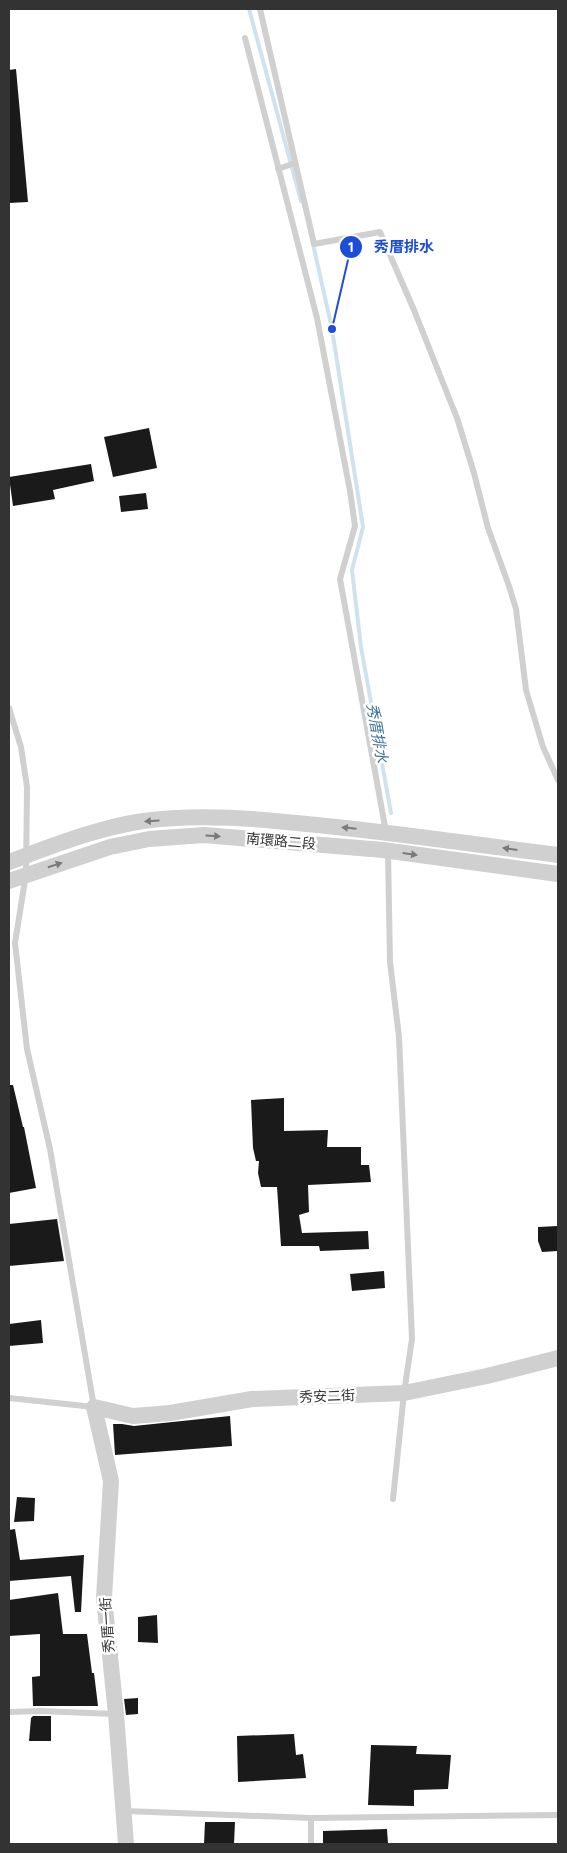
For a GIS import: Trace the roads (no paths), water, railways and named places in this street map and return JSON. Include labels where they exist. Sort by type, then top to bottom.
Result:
[{"type":"street","name":"南環路二段","points":[[9,862],[100,830],[153,821],[210,818],[286,822],[386,832],[558,856]]},
{"type":"street","name":"南環路二段","points":[[9,881],[110,846],[149,839],[204,835],[388,851],[558,874]]},
{"type":"street","name":"秀安二街","points":[[94,1407],[133,1416],[170,1413],[252,1399],[404,1393],[487,1376],[558,1358]]},
{"type":"street","name":"秀厝一街","points":[[94,1407],[111,1481],[104,1598],[116,1714],[126,1844]]},
{"type":"lane","points":[[260,9],[314,244],[380,232],[414,310],[457,418],[488,528],[510,586],[516,610],[526,690],[543,747],[558,780]]},
{"type":"lane","points":[[245,38],[317,318],[350,491],[355,526],[340,579],[388,851],[390,962],[399,1037],[412,1340],[404,1393],[393,1499]]},
{"type":"lane","points":[[278,169],[295,163]]},
{"type":"lane","points":[[9,708],[22,746],[27,787],[28,855],[15,943],[27,1048],[50,1149],[94,1407],[9,1398]]},
{"type":"lane","points":[[9,1712],[40,1711],[116,1714]]},
{"type":"lane","points":[[123,1811],[311,1818],[558,1815]]},
{"type":"lane","points":[[311,1818],[311,1844]]},
{"type":"waterway","name":"秀厝排水","points":[[249,9],[301,201]]},
{"type":"waterway","name":"秀厝排水","points":[[313,244],[332,329],[363,527],[352,570],[361,647],[391,813]]},
{"type":"place","name":"秀厝排水","points":[[332,329]]}]
